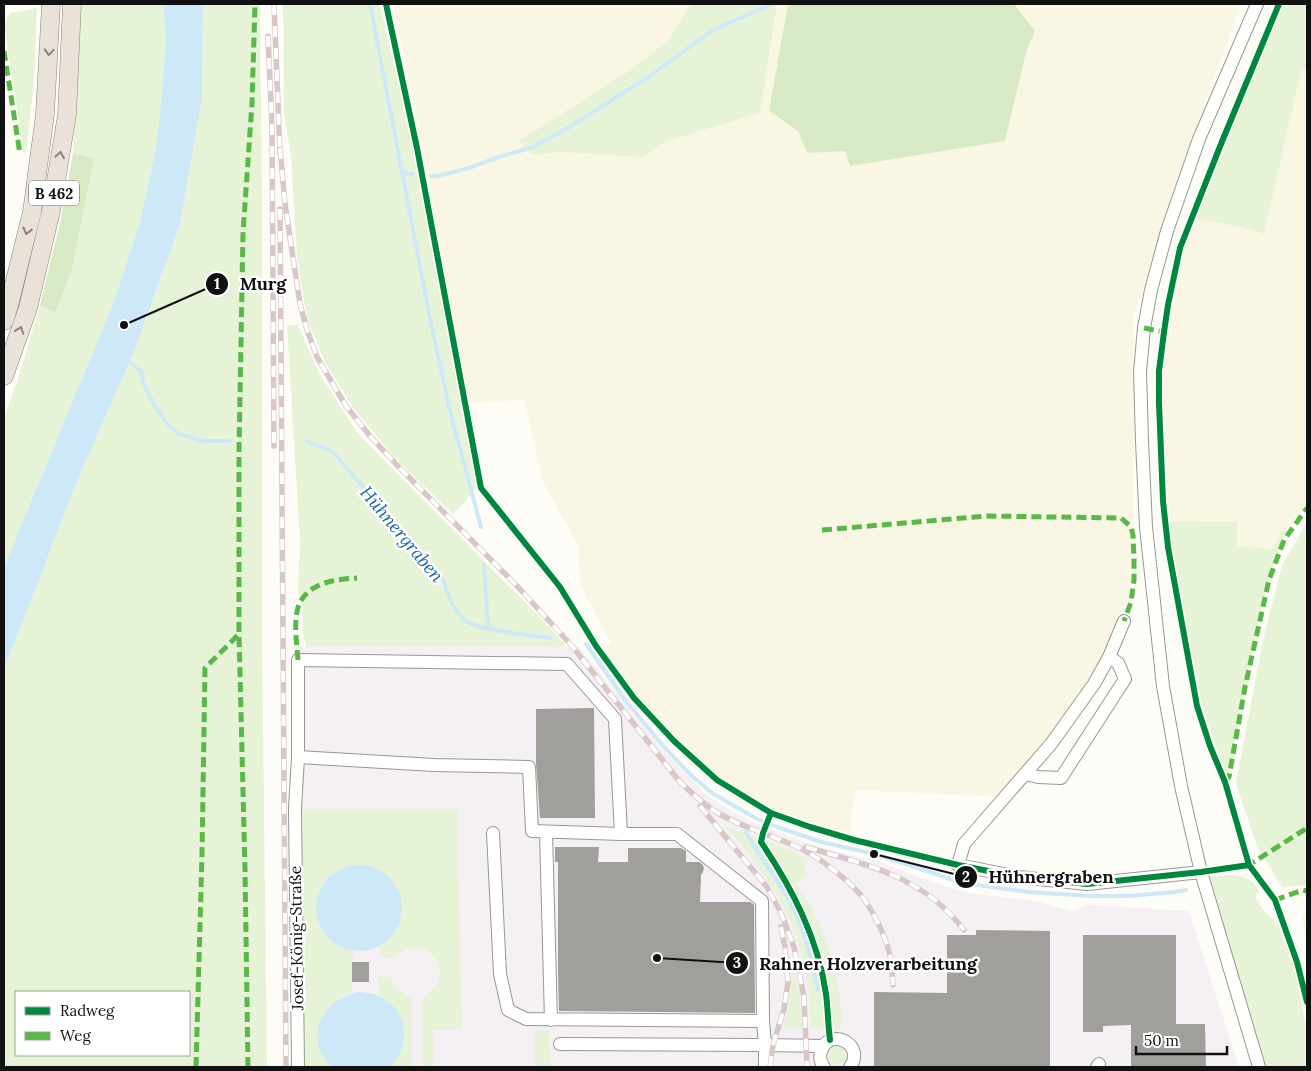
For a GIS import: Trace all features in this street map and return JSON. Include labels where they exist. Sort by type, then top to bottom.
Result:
[{"type":"highway","name":"B 462","points":[[4,320],[32,212],[45,114],[51,4]]},
{"type":"highway","name":"B 462","points":[[4,376],[28,308],[51,212],[67,115],[72,4]]},
{"type":"street","points":[[1257,4],[1199,139],[1167,231],[1151,290],[1144,328],[1140,372],[1146,527],[1164,686],[1181,786],[1201,872],[1259,1067]]},
{"type":"street","points":[[1124,621],[1109,657],[1094,684],[1051,744],[964,844],[958,865],[1019,877],[1087,884],[1201,872]]},
{"type":"street","points":[[1025,774],[1038,777],[1061,778],[1125,679],[1118,663],[1109,657]]},
{"type":"street","name":"Josef-König-Straße","points":[[298,1067],[295,809],[298,757],[298,660],[566,664],[615,719],[621,834]]},
{"type":"street","points":[[298,757],[434,765],[529,767],[532,831],[677,834],[762,901],[765,1067]]},
{"type":"street","points":[[546,832],[551,1020]]},
{"type":"street","points":[[493,833],[500,974],[508,1010],[526,1019],[763,1021]]},
{"type":"street","points":[[824,1067],[820,1055],[823,1046],[834,1039],[843,1040],[853,1048],[853,1062],[850,1067]]},
{"type":"street","points":[[560,1044],[823,1046]]},
{"type":"shaded area","points":[[394,4],[1241,4],[1195,131],[1133,316],[1134,500],[1131,593],[1109,649],[1079,699],[1001,797],[855,790],[850,833],[773,810],[745,796],[720,779],[676,739],[635,694],[600,649],[611,643],[580,584],[578,545],[543,482],[524,400],[469,403]]},
{"type":"shaded area","points":[[1307,68],[1307,503],[1287,531],[1282,531],[1273,549],[1237,546],[1236,522],[1169,521],[1162,383],[1168,336],[1185,244],[1196,218],[1263,234],[1301,71]]},
{"type":"shaded area","points":[[293,646],[579,647],[664,751],[704,793],[732,812],[761,825],[817,847],[883,863],[932,882],[974,894],[1036,901],[1071,911],[1087,905],[1189,911],[1239,1067],[302,1067],[298,757]]},
{"type":"shaded area","points":[[1307,913],[1307,944],[1301,915]]},
{"type":"green space","points":[[81,4],[163,4],[166,39],[156,148],[140,222],[114,301],[4,567],[4,417],[18,379],[40,305],[55,312],[94,158],[73,153]]},
{"type":"green space","points":[[203,4],[260,4],[262,634],[267,1067],[4,1067],[4,670],[76,484],[135,349],[180,224],[202,99]]},
{"type":"green space","points":[[283,4],[380,4],[414,152],[478,487],[453,514],[394,457],[354,409],[325,362],[307,319],[297,256],[291,157],[284,112]]},
{"type":"green space","points":[[691,4],[777,4],[760,113],[667,141],[643,157],[561,152],[533,155],[519,141],[629,71],[668,41]]},
{"type":"green space","points":[[788,4],[1014,4],[1035,31],[1026,52],[1005,141],[850,166],[845,151],[807,153],[798,131],[769,111]]},
{"type":"green space","points":[[1284,4],[1307,4],[1307,68],[1301,71],[1264,234],[1196,218],[1249,80]]},
{"type":"green space","points":[[37,8],[34,81],[26,152],[23,152],[4,24],[10,13]]},
{"type":"green space","points":[[73,153],[94,158],[72,269],[55,313],[40,305],[60,223]]},
{"type":"green space","points":[[287,325],[298,325],[319,373],[358,434],[530,607],[565,644],[563,647],[306,646],[302,626],[303,607],[298,590],[300,542]]},
{"type":"green space","points":[[1169,521],[1237,522],[1237,546],[1272,549],[1282,531],[1287,531],[1268,581],[1245,685],[1229,773],[1226,773],[1222,766],[1201,701],[1186,620],[1171,557]]},
{"type":"green space","points":[[1307,522],[1307,885],[1282,887],[1257,846],[1236,783],[1263,640],[1282,566]]},
{"type":"green space","points":[[299,809],[457,809],[462,1029],[433,1030],[433,1067],[423,1067],[422,1000],[438,982],[440,973],[438,962],[430,953],[420,948],[405,950],[392,958],[380,956],[379,946],[388,940],[397,889],[384,874],[349,866],[334,873],[326,880],[318,894],[346,949],[353,951],[352,993],[339,998],[330,1066],[332,1067],[302,1067]]},
{"type":"green space","points":[[725,826],[788,849],[809,859],[804,867],[807,876],[796,883],[822,928],[832,957],[839,987],[840,1030],[811,1028],[807,977],[798,941],[791,923],[762,871]]},
{"type":"green space","points":[[1232,875],[1248,879],[1255,884],[1259,891],[1255,896],[1264,911],[1277,923],[1295,968],[1307,1032],[1307,1067],[1261,1067],[1207,880],[1212,876]]},
{"type":"green space","points":[[791,969],[794,969],[800,996],[802,1029],[783,1028],[789,999]]},
{"type":"green space","points":[[378,977],[391,977],[394,985],[399,990],[412,998],[412,1067],[390,1067],[396,1060],[403,1045],[403,1028],[397,1013],[379,996]]},
{"type":"green space","points":[[535,1030],[549,1030],[550,1067],[535,1067]]},
{"type":"green space","points":[[837,1047],[843,1050],[846,1056],[843,1062],[837,1065],[831,1062],[828,1056],[831,1050]]},
{"type":"water","points":[[163,4],[203,4],[202,99],[180,224],[135,349],[76,484],[4,670],[4,567],[114,301],[140,222],[156,148],[162,93],[166,39]]},
{"type":"water","points":[[359,865],[375,868],[383,872],[395,884],[399,892],[402,908],[399,924],[395,932],[383,944],[375,948],[359,951],[343,948],[335,944],[323,932],[319,924],[316,908],[319,892],[323,884],[335,872],[343,868]]},
{"type":"water","points":[[361,992],[380,997],[390,1003],[397,1011],[404,1029],[401,1049],[397,1059],[390,1067],[332,1067],[323,1056],[318,1044],[318,1032],[321,1021],[327,1010],[336,1001],[347,995]]},
{"type":"building","points":[[594,708],[595,818],[540,818],[536,764],[536,709]]},
{"type":"building","points":[[555,847],[599,847],[598,862],[628,862],[628,848],[681,848],[686,851],[686,862],[699,862],[704,868],[701,875],[700,902],[750,902],[754,905],[755,1013],[559,1011],[558,862],[555,862]]},
{"type":"building","points":[[976,930],[1050,931],[1050,1067],[874,1067],[874,992],[947,993],[947,935],[976,935]]},
{"type":"building","points":[[1083,935],[1176,935],[1176,1024],[1205,1024],[1206,1067],[1131,1067],[1131,1025],[1103,1026],[1103,1032],[1083,1032]]},
{"type":"building","points":[[352,962],[369,962],[369,982],[352,982]]},
{"type":"waterway","points":[[370,4],[430,319],[450,411],[481,527]]},
{"type":"waterway","points":[[431,176],[466,169],[533,147],[571,126],[647,78],[713,30],[772,4]]},
{"type":"waterway","points":[[402,173],[412,174]]},
{"type":"waterway","name":"Hühnergraben","points":[[127,360],[142,372],[143,383],[154,405],[169,426],[179,434],[202,441],[230,441]]},
{"type":"waterway","name":"Hühnergraben","points":[[307,441],[332,451],[443,579],[452,603],[463,618],[474,625],[484,628],[551,638]]},
{"type":"waterway","points":[[484,565],[488,628]]},
{"type":"waterway","name":"Hühnergraben","points":[[586,644],[625,700],[665,748],[691,775],[712,793],[757,819],[822,842],[874,854],[962,883],[1029,892],[1089,896],[1129,896],[1186,890]]},
{"type":"waterway","points":[[746,832],[795,912],[806,941],[818,990]]},
{"type":"railway","points":[[274,4],[280,154]]},
{"type":"railway","points":[[268,36],[272,126],[274,446]]},
{"type":"railway","points":[[280,148],[285,204],[300,304],[317,357],[346,406],[396,464],[518,587],[572,646],[680,782],[703,803],[718,813],[809,853],[832,868],[861,895],[870,908],[885,938],[891,959],[893,985]]},
{"type":"railway","points":[[280,209],[286,1067]]},
{"type":"railway","points":[[700,806],[767,887],[781,913],[794,947],[804,997],[807,1067]]},
{"type":"railway","points":[[806,847],[872,867],[912,885],[931,897],[964,930]]},
{"type":"railway","points":[[770,1067],[773,1045],[784,1009],[788,982],[781,927]]},
{"type":"marked path","points":[[248,1067],[239,634],[239,451],[243,233],[252,103],[255,4]]},
{"type":"marked path","points":[[4,51],[20,154]]},
{"type":"marked path","points":[[1144,328],[1164,332]]},
{"type":"marked path","points":[[1225,782],[1229,777],[1245,687],[1269,580],[1284,540],[1307,508]]},
{"type":"marked path","points":[[822,530],[987,516],[1121,518],[1131,527],[1134,559],[1131,602],[1124,621]]},
{"type":"marked path","points":[[298,660],[296,618],[300,603],[305,595],[312,589],[329,582],[357,578]]},
{"type":"marked path","points":[[196,1067],[205,668],[239,634]]},
{"type":"marked path","points":[[1246,866],[1307,828]]},
{"type":"marked path","points":[[1275,900],[1303,890],[1307,891]]},
{"type":"cycle path","points":[[386,4],[417,148],[481,488],[560,587],[596,646],[634,698],[674,741],[717,780],[771,813],[854,840],[958,865],[1019,877],[1087,884],[1249,865]]},
{"type":"cycle path","points":[[1279,4],[1180,248],[1164,332],[1159,371],[1159,403],[1163,501],[1168,547],[1197,706],[1210,746],[1225,782],[1249,865],[1275,900],[1297,962],[1307,1002]]},
{"type":"cycle path","points":[[771,813],[761,842],[793,896],[817,953],[826,994],[830,1040]]},
{"type":"place","name":"Murg","points":[[124,325]]},
{"type":"place","name":"Hühnergraben","points":[[874,854]]},
{"type":"place","name":"Rahner Holzverarbeitung","points":[[657,958]]}]
